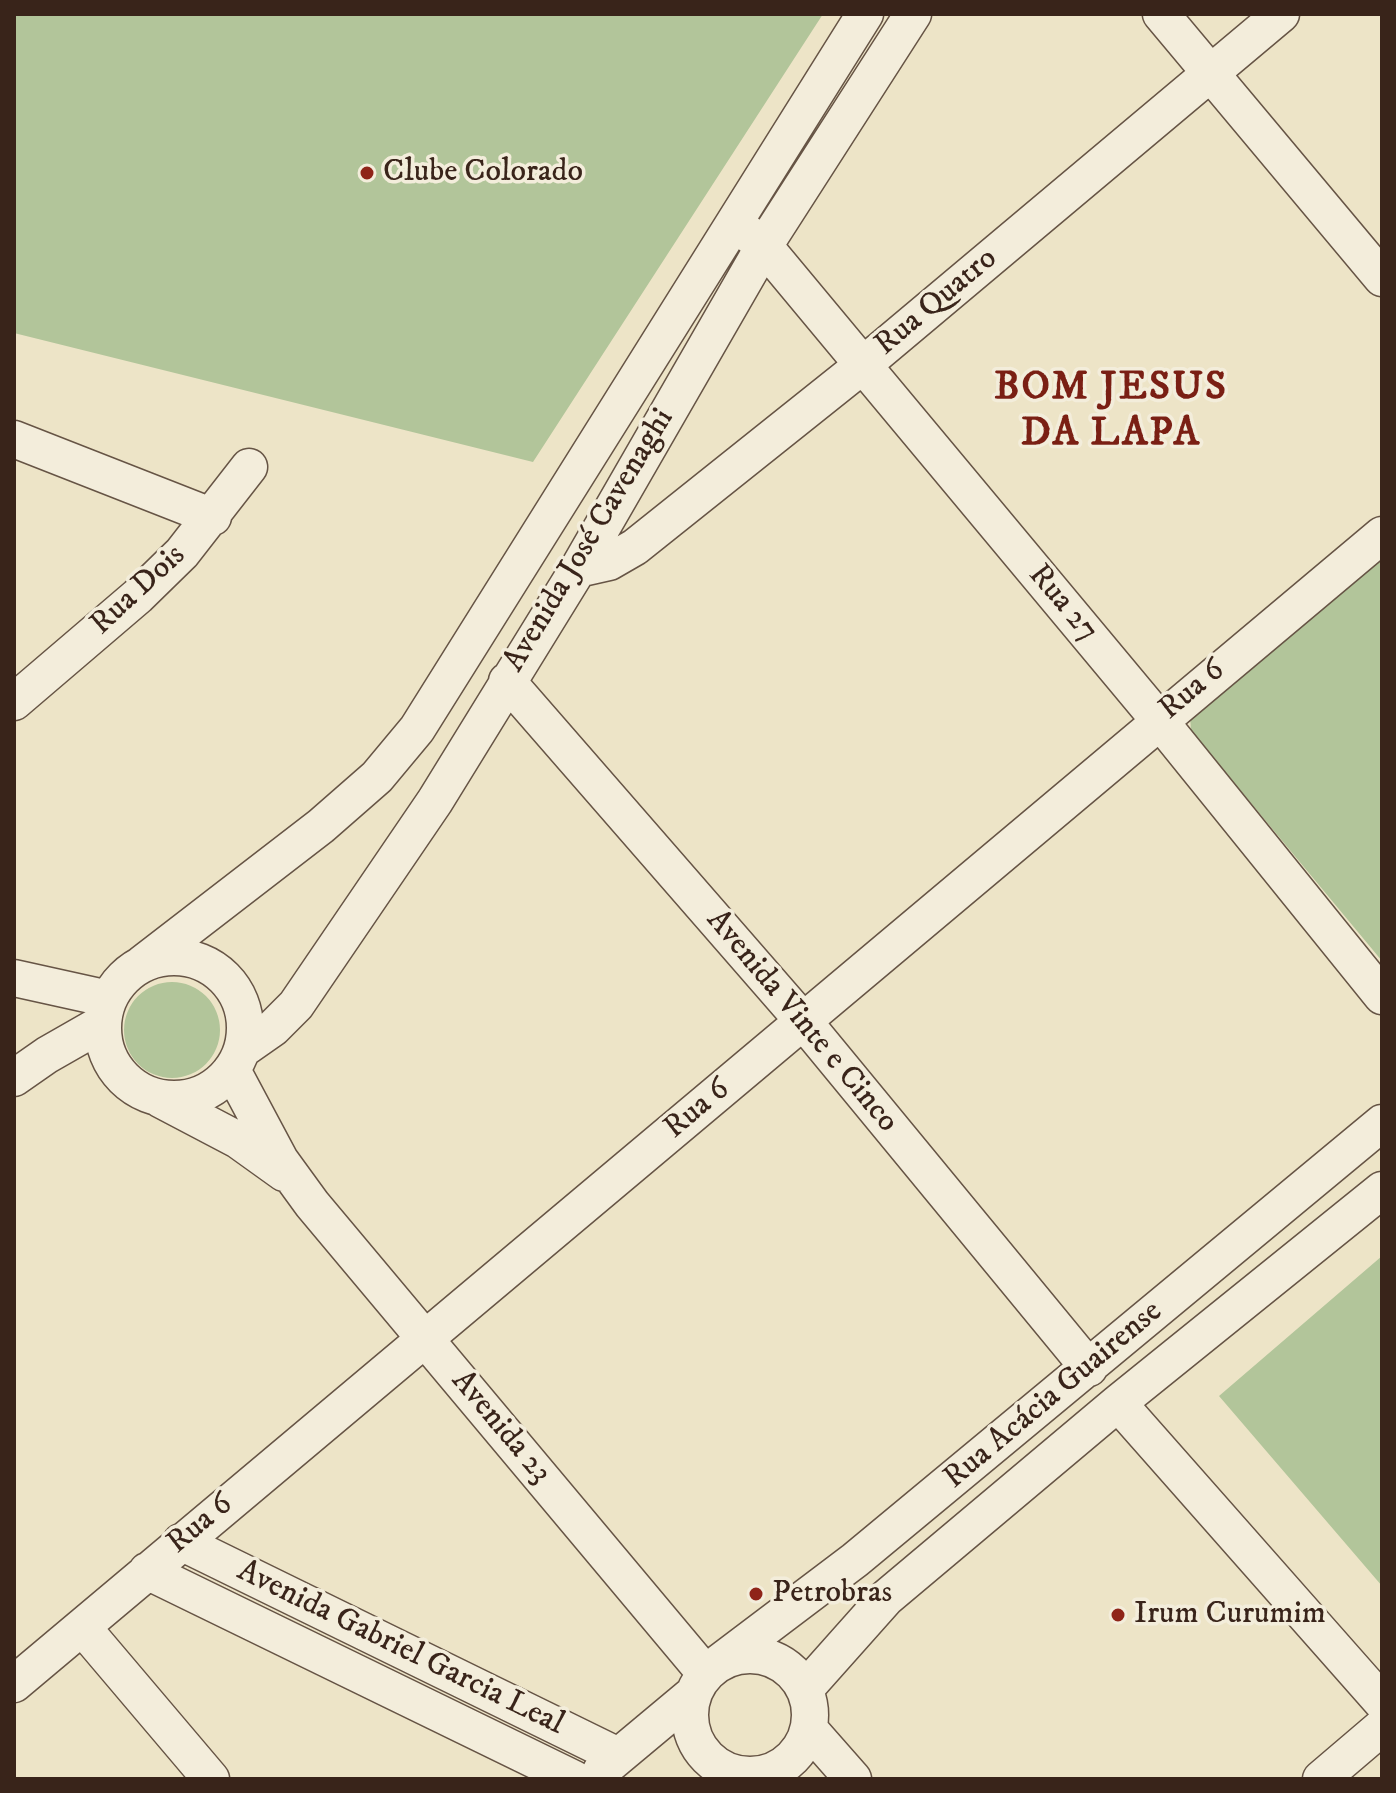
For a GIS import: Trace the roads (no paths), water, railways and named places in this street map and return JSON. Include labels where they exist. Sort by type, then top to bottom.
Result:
[{"type":"street","name":"Avenida José Cavenaghi","points":[[142,964],[321,826],[377,777],[417,729],[865,14]]},
{"type":"street","name":"Avenida José Cavenaghi","points":[[238,1060],[296,1005],[435,801],[578,569],[764,246],[913,14]]},
{"type":"street","points":[[1161,14],[1382,278]]},
{"type":"street","name":"Rua Quatro","points":[[578,569],[609,562],[635,547],[863,365],[1281,14]]},
{"type":"street","name":"Rua 27","points":[[733,222],[764,246],[1159,720],[1382,996]]},
{"type":"street","points":[[14,439],[213,517]]},
{"type":"street","name":"Rua Dois","points":[[14,702],[138,596],[182,553],[249,467]]},
{"type":"street","name":"Rua 6","points":[[14,1684],[1382,535]]},
{"type":"street","name":"Avenida Vinte e Cinco","points":[[507,681],[804,1022],[1089,1368]]},
{"type":"street","points":[[164,957],[188,958],[210,966],[229,982],[241,1002],[246,1025],[238,1060],[217,1086],[198,1096],[176,1100],[155,1097],[133,1086],[115,1069],[105,1047],[106,1011],[122,979],[142,964],[164,957]]},
{"type":"street","points":[[14,978],[106,1011]]},
{"type":"street","points":[[14,1078],[106,1011]]},
{"type":"street","name":"Avenida 23","points":[[238,1060],[280,1160],[296,1182],[706,1677]]},
{"type":"street","name":"Avenida 23","points":[[155,1097],[238,1140],[296,1182]]},
{"type":"street","name":"Rua Acácia Guairense","points":[[591,1779],[706,1677],[855,1560],[1382,1123]]},
{"type":"street","name":"Rua Acácia Guairense","points":[[805,1689],[886,1598],[1118,1403],[1382,1190]]},
{"type":"street","points":[[1257,1229],[1287,1266]]},
{"type":"street","points":[[1118,1403],[1382,1702]]},
{"type":"street","name":"Avenida Gabriel Garcia Leal","points":[[181,1542],[618,1756]]},
{"type":"street","points":[[855,1560],[886,1598]]},
{"type":"street","name":"Avenida Gabriel Garcia Leal","points":[[147,1571],[574,1779]]},
{"type":"street","points":[[83,1628],[211,1779]]},
{"type":"street","points":[[694,1779],[763,1775],[788,1763],[802,1748],[809,1729],[811,1710],[805,1689],[783,1664],[752,1654],[706,1677],[691,1729],[707,1759],[721,1769],[763,1775]]},
{"type":"street","points":[[532,1758],[552,1724]]},
{"type":"street","points":[[1321,1779],[1382,1727]]},
{"type":"street","points":[[809,1729],[853,1779]]},
{"type":"place","name":"Clube Colorado","points":[[367,173]]},
{"type":"place","name":"Petrobras","points":[[756,1594]]},
{"type":"place","name":"Irum Curumim","points":[[1118,1615]]},
{"type":"district","name":"BOM JESUS DA LAPA","points":[[1111,413]]}]
